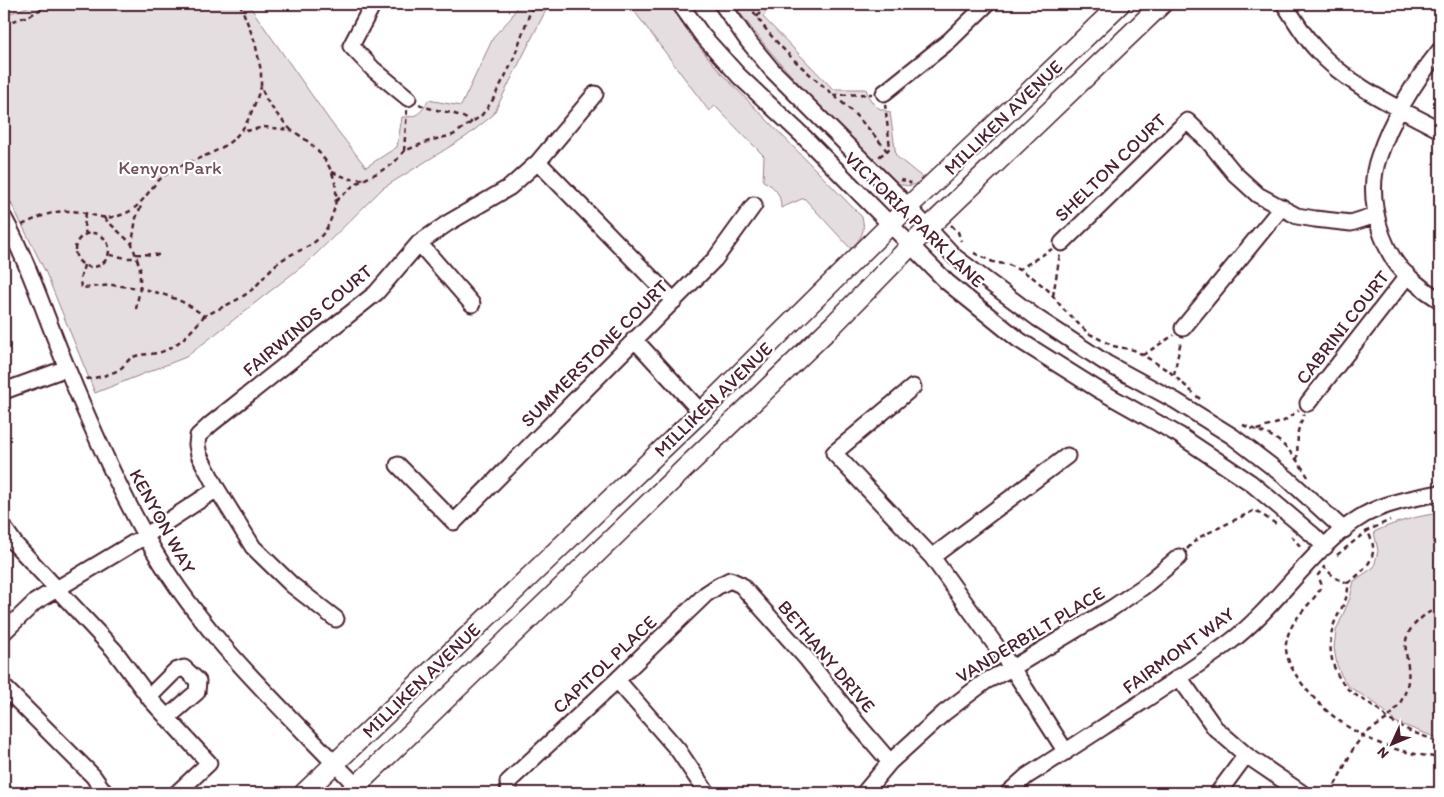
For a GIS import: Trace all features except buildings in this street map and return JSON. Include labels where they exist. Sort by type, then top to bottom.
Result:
[{"type":"main road","name":"MILLIKEN AVENUE","points":[[304,793],[701,412],[889,225],[1120,4]]},
{"type":"main road","name":"MILLIKEN AVENUE","points":[[356,791],[834,324],[935,222],[1162,4]]},
{"type":"street","points":[[373,4],[351,46],[373,69],[408,98]]},
{"type":"street","name":"VICTORIA PARK LANE","points":[[680,4],[702,35],[739,76],[802,135],[910,247],[947,282],[1019,340],[1097,389],[1179,434],[1270,498],[1331,551]]},
{"type":"street","name":"VICTORIA PARK LANE","points":[[722,4],[748,41],[772,70],[935,222],[955,257],[1037,318],[1106,363],[1176,401],[1232,436],[1288,479],[1344,530]]},
{"type":"street","points":[[884,93],[949,41],[987,4]]},
{"type":"street","points":[[1284,4],[1314,48],[1344,76],[1440,130]]},
{"type":"street","points":[[1440,50],[1421,73],[1400,109],[1378,157],[1374,184],[1376,215],[1386,244],[1395,261],[1408,275],[1440,300]]},
{"type":"street","name":"FAIRWINDS COURT","points":[[217,489],[199,455],[198,436],[376,293],[419,243],[448,223],[510,186],[538,162],[595,94]]},
{"type":"street","name":"SHELTON COURT","points":[[1062,243],[1187,120],[1208,141],[1235,174],[1258,194],[1282,207]]},
{"type":"street","points":[[538,162],[674,301]]},
{"type":"street","name":"SUMMERSTONE COURT","points":[[398,465],[454,522],[715,259],[754,205]]},
{"type":"street","points":[[1183,328],[1282,207],[1297,216],[1342,222],[1351,222],[1376,215]]},
{"type":"street","name":"KENYON WAY","points":[[8,214],[67,368],[118,482],[145,536],[175,586],[256,684],[335,763],[356,791]]},
{"type":"street","points":[[419,243],[472,304]]},
{"type":"street","name":"CABRINI COURT","points":[[1308,403],[1408,275]]},
{"type":"street","points":[[634,339],[701,412]]},
{"type":"street","points":[[4,391],[67,368]]},
{"type":"street","points":[[913,387],[834,454],[932,557],[1012,668],[1066,752]]},
{"type":"street","points":[[932,557],[1067,456]]},
{"type":"street","points":[[4,632],[35,602],[145,536],[217,489],[253,547],[292,585],[336,620]]},
{"type":"street","name":"FAIRMONT WAY","points":[[1008,793],[1027,776],[1231,642],[1331,551],[1344,530],[1365,515],[1397,501],[1440,493]]},
{"type":"street","points":[[4,528],[15,544],[114,650],[149,697],[209,763],[177,793]]},
{"type":"street","name":"VANDERBILT PLACE","points":[[864,793],[890,762],[944,713],[986,681],[1012,668],[1112,608],[1143,587],[1179,557]]},
{"type":"street","name":"CAPITOL PLACE","points":[[509,787],[706,594],[730,580]]},
{"type":"street","name":"BETHANY DRIVE","points":[[730,580],[741,585],[806,658],[890,762]]},
{"type":"street","points":[[149,697],[175,671],[184,668],[198,681],[197,692],[168,718]]},
{"type":"street","points":[[1179,677],[1215,728],[1246,755],[1302,793]]},
{"type":"street","points":[[617,680],[678,750],[707,793]]},
{"type":"street","points":[[4,687],[92,776],[106,793]]},
{"type":"street","points":[[1218,793],[1246,755]]},
{"type":"path","points":[[4,24],[31,15],[49,4]]},
{"type":"path","points":[[21,225],[42,215],[61,210],[86,213],[104,218],[115,217],[132,210],[142,202],[163,177],[175,169],[218,150],[240,132],[250,116],[261,87],[261,71],[255,42],[240,4]]},
{"type":"path","points":[[336,201],[356,184],[394,163],[404,151],[432,140],[453,135],[481,116],[491,103],[508,71],[524,34],[533,4]]},
{"type":"path","points":[[749,4],[757,18],[792,59],[861,120],[887,151]]},
{"type":"path","points":[[757,18],[766,4]]},
{"type":"path","points":[[261,87],[266,99],[290,130]]},
{"type":"path","points":[[833,95],[884,93],[890,148],[876,158],[882,163]]},
{"type":"path","points":[[404,151],[408,98],[427,108],[466,117],[472,123]]},
{"type":"path","points":[[86,379],[103,377],[119,369],[130,359],[173,346],[189,333],[204,316],[250,291],[278,263],[289,255],[308,247],[321,236],[329,224],[336,201],[336,184],[326,159],[316,148],[302,136],[290,130],[264,127],[240,132]]},
{"type":"path","points":[[332,172],[350,179],[364,179]]},
{"type":"path","points":[[900,180],[908,180],[914,201]]},
{"type":"path","points":[[4,193],[8,214]]},
{"type":"path","points":[[132,244],[136,218],[142,202]]},
{"type":"path","points":[[86,213],[84,227],[86,234]]},
{"type":"path","points":[[104,218],[132,244],[137,256],[140,268],[140,288],[136,309]]},
{"type":"path","points":[[935,222],[958,232],[959,240],[965,246]]},
{"type":"path","points":[[96,233],[102,235],[108,244],[109,255],[103,264],[98,267],[84,266],[77,259],[75,247],[77,241],[86,234],[96,233]]},
{"type":"path","points":[[1018,270],[1062,243]]},
{"type":"path","points":[[1053,297],[1062,243]]},
{"type":"path","points":[[972,251],[983,258],[1009,265],[1039,282],[1088,333],[1113,346],[1134,350],[1143,354],[1174,375],[1201,400]]},
{"type":"path","points":[[109,255],[127,258],[162,255]]},
{"type":"path","points":[[84,266],[80,280],[81,288],[112,285],[140,288],[170,296],[189,305],[204,316]]},
{"type":"path","points":[[1143,354],[1167,341],[1183,328]]},
{"type":"path","points":[[1174,375],[1183,328]]},
{"type":"path","points":[[1256,430],[1284,420],[1308,403]]},
{"type":"path","points":[[1297,461],[1298,431],[1308,403]]},
{"type":"path","points":[[1238,424],[1274,438],[1283,445],[1312,482]]},
{"type":"path","points":[[1179,557],[1198,538],[1255,510],[1286,530],[1301,546]]},
{"type":"path","points":[[1331,551],[1367,531],[1396,518]]},
{"type":"path","points":[[1348,583],[1368,566],[1373,554],[1374,545],[1367,531]]},
{"type":"path","points":[[1330,562],[1318,575],[1322,586],[1296,618],[1286,643],[1287,658],[1296,676],[1313,699],[1334,718],[1381,744],[1405,752],[1440,758]]},
{"type":"path","points":[[1324,568],[1335,578],[1348,583]]},
{"type":"path","points":[[1348,583],[1349,590],[1332,633],[1330,647],[1332,659],[1342,683],[1351,692],[1376,707],[1388,719],[1412,732],[1440,742]]},
{"type":"path","points":[[1330,793],[1353,748],[1363,734],[1388,719],[1406,692],[1409,667],[1406,635],[1422,616],[1434,609],[1440,608]]},
{"type":"green space","name":"Kenyon Park","points":[[34,4],[248,4],[330,121],[366,167],[397,147],[402,117],[415,115],[424,108],[428,100],[461,106],[494,36],[511,18],[518,4],[549,4],[493,115],[467,136],[383,188],[310,260],[186,357],[95,393],[46,273],[4,189],[4,15]]},
{"type":"green space","points":[[629,4],[669,4],[701,49],[722,74],[862,217],[862,234],[858,242],[851,249],[804,198],[781,208],[777,192],[763,181],[764,156],[715,106],[709,111]]},
{"type":"green space","points":[[734,4],[771,4],[763,17],[833,89],[866,89],[874,105],[890,112],[896,156],[923,178],[910,186],[896,182],[790,74],[770,52]]},
{"type":"green space","points":[[1440,513],[1440,739],[1395,722],[1376,704],[1348,686],[1337,665],[1334,648],[1336,631],[1350,598],[1354,581],[1374,567],[1378,551],[1374,532],[1406,520]]}]
